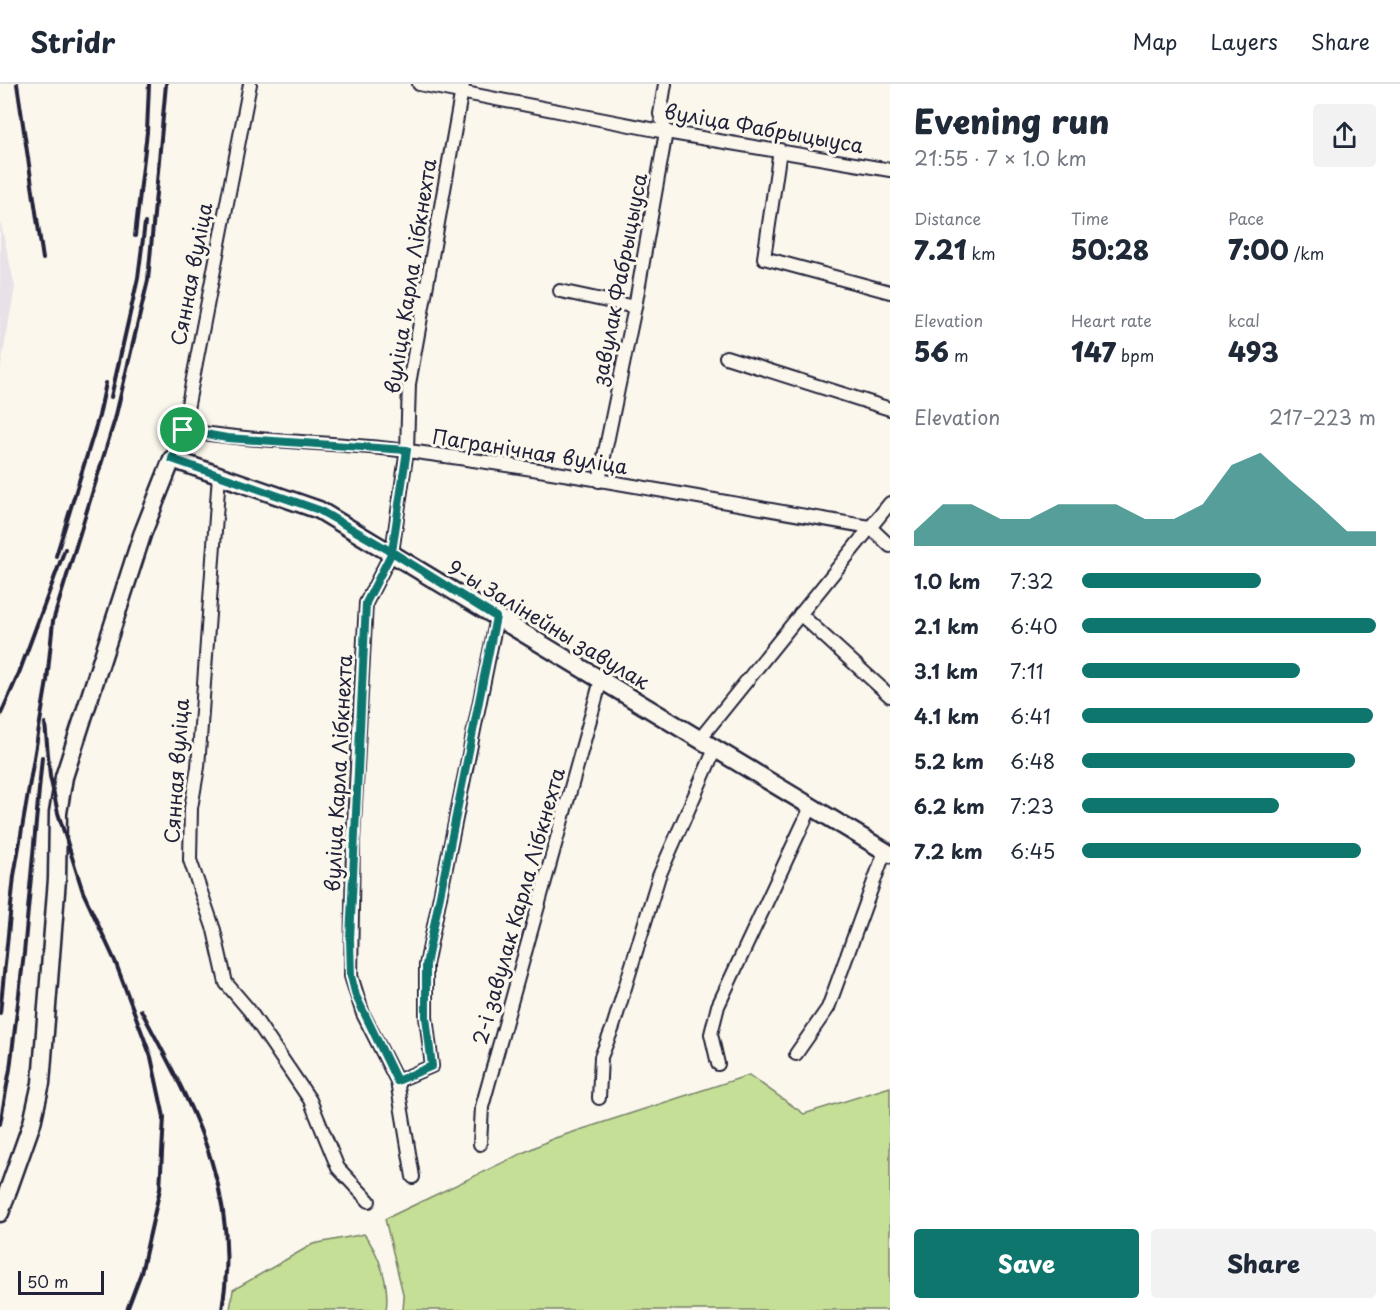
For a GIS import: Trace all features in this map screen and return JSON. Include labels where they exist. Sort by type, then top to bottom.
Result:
[{"type":"street","name":"Сянная вуліца","points":[[0,1213],[32,1123],[42,1083],[57,879],[58,813],[64,777],[131,568],[183,430],[250,84]]},
{"type":"street","name":"вуліца Фабрыцыуса","points":[[418,84],[462,88],[666,132],[890,170]]},
{"type":"street","name":"завулак Фабрыцыуса","points":[[599,481],[635,307],[666,132],[660,114],[665,84]]},
{"type":"street","name":"вуліца Карла Лібкнехта","points":[[413,1177],[397,1081],[356,996],[351,976],[350,939],[366,603],[392,552],[407,450],[409,384],[462,88]]},
{"type":"street","points":[[780,150],[764,258],[890,292]]},
{"type":"street","points":[[560,291],[635,307]]},
{"type":"street","points":[[726,357],[890,409]]},
{"type":"street","name":"Пагранічная вуліца","points":[[183,430],[227,438],[407,450],[870,527]]},
{"type":"street","name":"9-ы Залінейны завулак","points":[[172,459],[319,510],[887,853]]},
{"type":"street","name":"Сянная вуліца","points":[[219,475],[198,767],[191,808],[190,860],[214,930],[226,982],[249,1010],[310,1100],[338,1167],[369,1201]]},
{"type":"street","points":[[699,740],[890,503]]},
{"type":"street","points":[[870,527],[890,546]]},
{"type":"street","points":[[800,614],[890,696]]},
{"type":"street","points":[[397,1081],[432,1066],[426,1017],[426,965],[496,617]]},
{"type":"street","name":"2-і завулак Карла Лібкнехта","points":[[480,1144],[482,1107],[601,680]]},
{"type":"street","points":[[599,1098],[601,1057],[613,1027],[659,876],[715,749]]},
{"type":"street","points":[[718,1064],[711,1034],[718,1006],[811,807]]},
{"type":"street","points":[[796,1054],[828,1008],[887,853]]},
{"type":"shaded area","points":[[0,220],[15,287],[0,371]]},
{"type":"green space","points":[[749,1075],[804,1114],[890,1087],[890,1310],[403,1310],[404,1298],[385,1219],[552,1139]]},
{"type":"green space","points":[[364,1234],[374,1250],[385,1280],[386,1310],[230,1310],[233,1290],[313,1244]]},
{"type":"railway","points":[[17,84],[43,259]]},
{"type":"railway","points":[[135,236],[147,132],[149,84]]},
{"type":"railway","points":[[0,1013],[14,876],[47,681],[53,621],[115,419],[148,280],[166,84]]},
{"type":"railway","points":[[111,397],[138,278],[145,223]]},
{"type":"railway","points":[[56,556],[99,416],[106,383]]},
{"type":"railway","points":[[0,716],[19,673],[65,549]]},
{"type":"railway","points":[[45,723],[50,776],[58,813],[83,892],[115,961],[151,1057],[164,1117],[160,1189],[141,1273],[127,1310]]},
{"type":"railway","points":[[0,1124],[10,1069],[24,953],[42,757]]},
{"type":"railway","points":[[141,1010],[195,1118],[209,1153],[219,1190],[225,1227],[226,1267],[222,1310]]},
{"type":"route","points":[[183,430],[172,459],[319,510],[392,552],[366,603],[350,939],[351,976],[356,996],[397,1081],[432,1066],[426,1017],[426,965],[496,617],[392,552],[407,450],[227,438],[183,430]]}]
